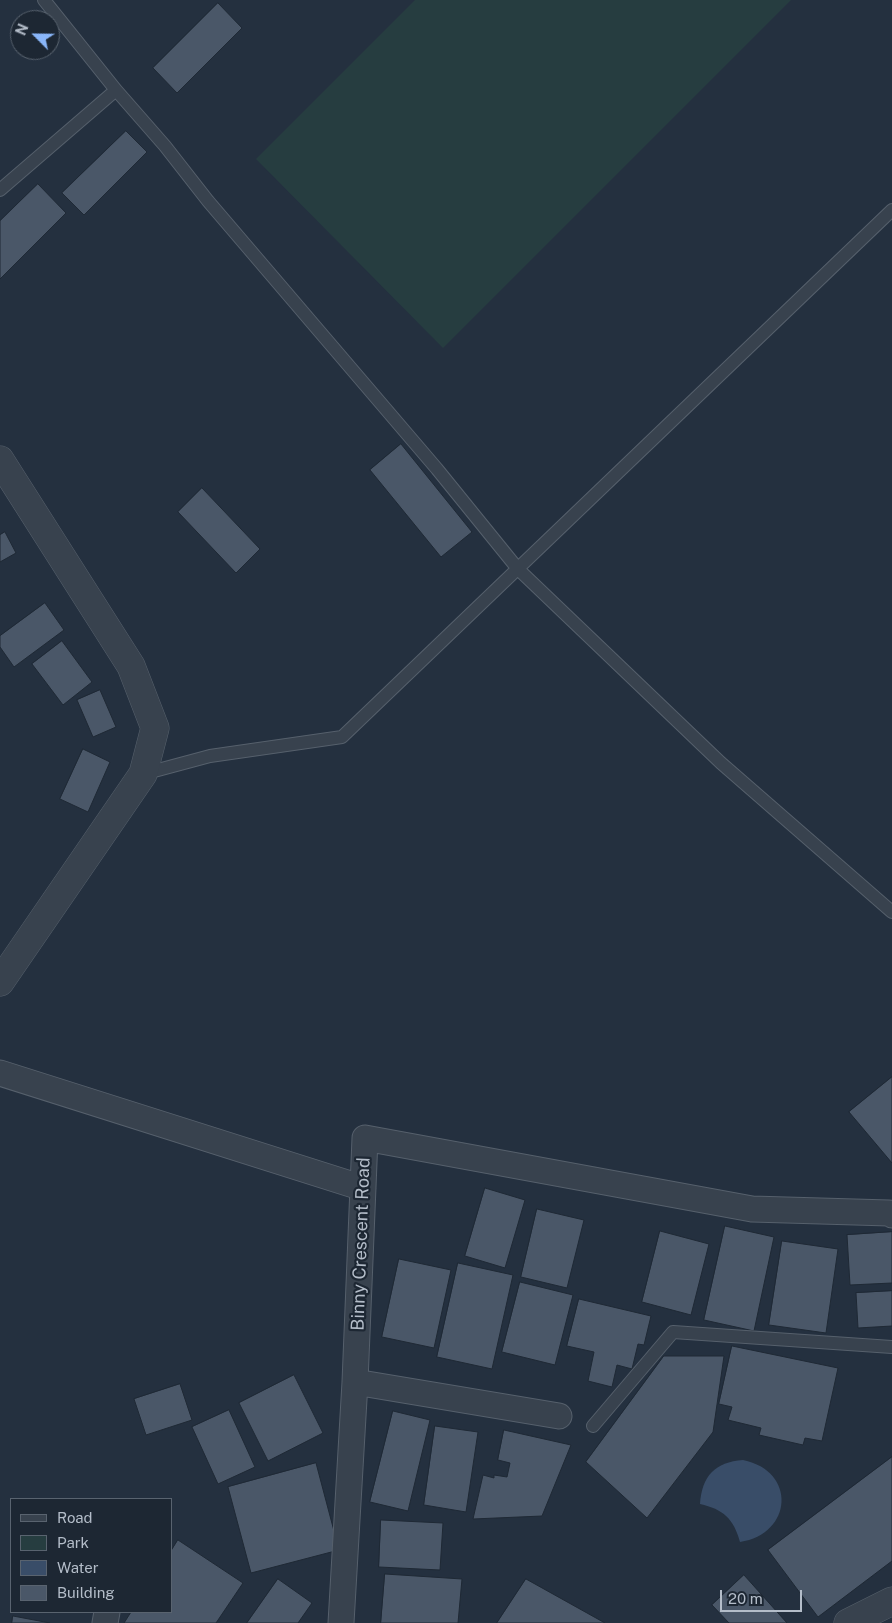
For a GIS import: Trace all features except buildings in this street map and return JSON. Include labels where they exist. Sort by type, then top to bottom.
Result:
[{"type":"street","points":[[0,460],[131,666],[155,728],[143,774],[0,982]]},
{"type":"street","points":[[0,1073],[363,1188]]},
{"type":"street","name":"Binny Crescent Road","points":[[341,1623],[356,1382],[365,1138],[752,1209],[889,1213],[892,1215]]},
{"type":"street","points":[[356,1382],[559,1416]]},
{"type":"street","points":[[848,1623],[892,1600]]},
{"type":"lane","points":[[44,0],[214,208],[437,470],[518,569],[722,763],[892,912]]},
{"type":"lane","points":[[0,190],[116,90]]},
{"type":"lane","points":[[143,774],[210,756],[342,737],[892,210]]},
{"type":"lane","points":[[593,1426],[673,1332],[892,1347]]},
{"type":"green space","points":[[415,0],[791,0],[443,348],[256,159]]},
{"type":"water","points":[[743,1460],[761,1466],[773,1476],[780,1489],[782,1502],[778,1515],[770,1527],[758,1537],[740,1542],[731,1521],[726,1516],[715,1509],[700,1504],[701,1494],[707,1478],[712,1472],[725,1464]]}]
